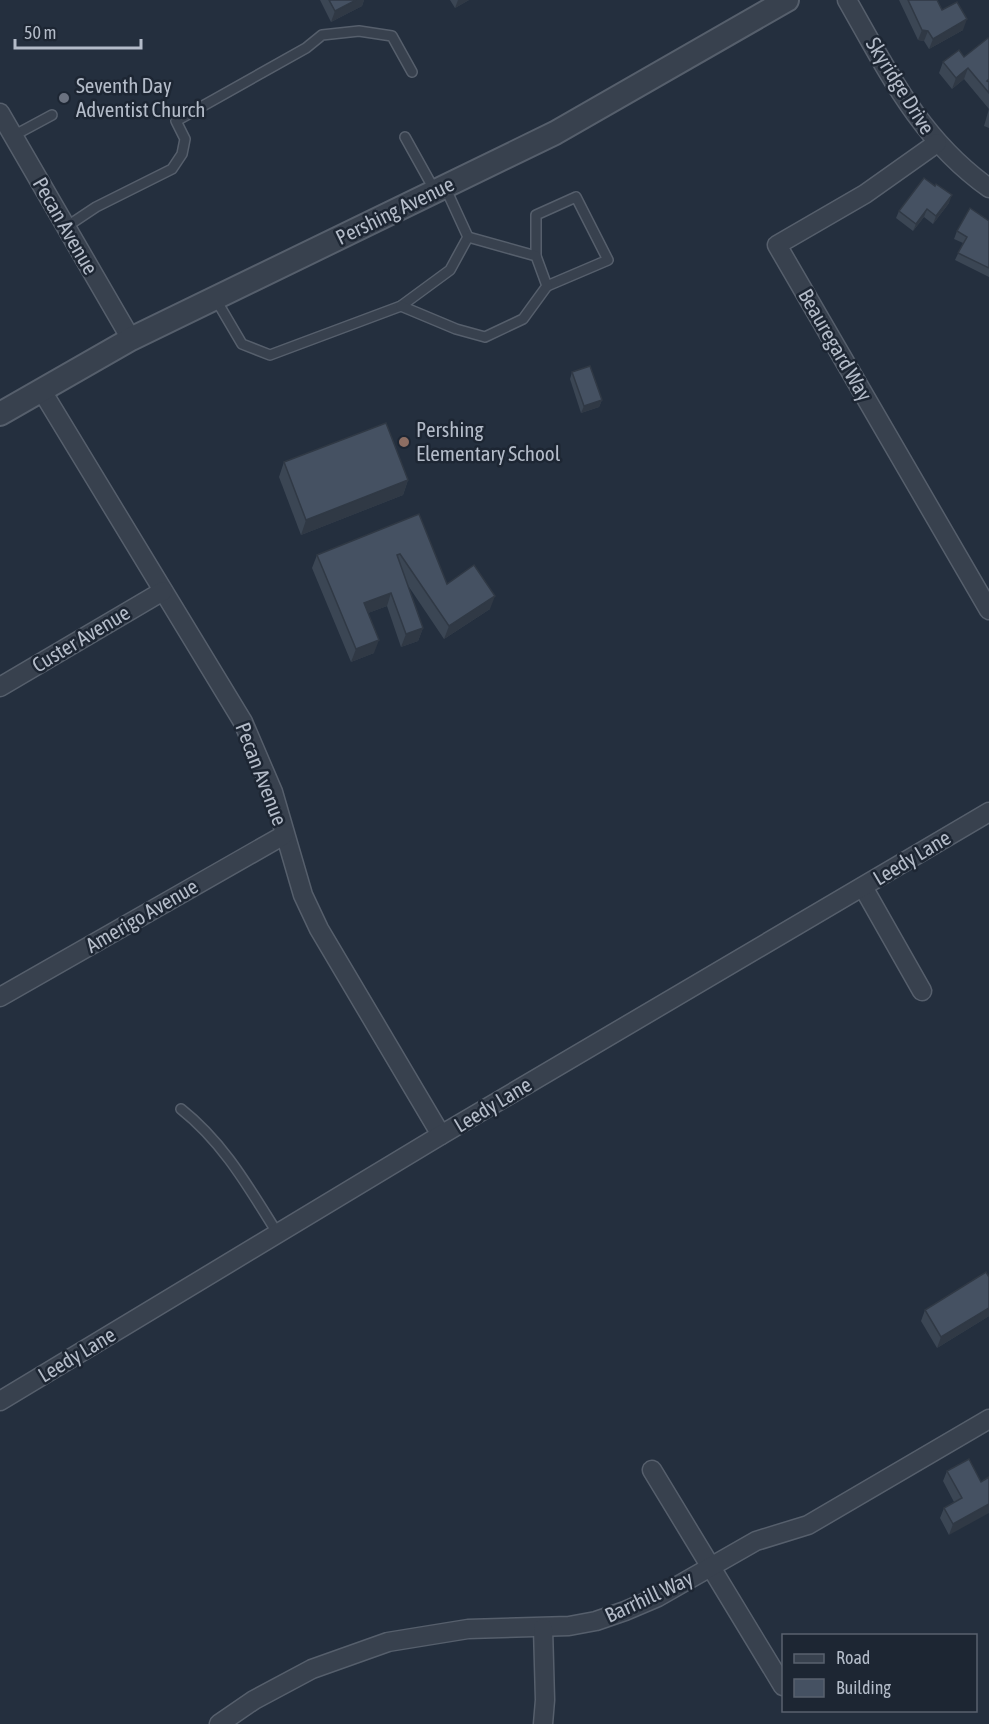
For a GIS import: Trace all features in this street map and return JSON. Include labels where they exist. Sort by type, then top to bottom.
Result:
[{"type":"street","name":"Pershing Avenue","points":[[0,414],[131,339],[555,133],[787,0]]},
{"type":"street","name":"Skyridge Drive","points":[[848,0],[900,93],[937,143],[989,188]]},
{"type":"street","name":"Pecan Avenue","points":[[0,113],[131,339]]},
{"type":"street","name":"Beauregard Way","points":[[937,143],[865,194],[777,245],[989,610]]},
{"type":"street","name":"Pecan Avenue","points":[[42,391],[243,722],[273,792],[303,895],[319,929],[441,1136]]},
{"type":"street","name":"Custer Avenue","points":[[0,687],[163,591]]},
{"type":"street","name":"Leedy Lane","points":[[0,1401],[441,1136],[989,812]]},
{"type":"street","name":"Amerigo Avenue","points":[[0,997],[284,835]]},
{"type":"street","points":[[863,887],[922,991]]},
{"type":"street","name":"Barrhill Way","points":[[219,1724],[283,1683],[312,1669],[378,1645],[436,1632],[468,1629],[543,1628],[596,1621],[625,1611],[658,1597],[756,1541],[808,1525],[989,1419]]},
{"type":"street","points":[[652,1470],[782,1684]]},
{"type":"street","points":[[543,1628],[545,1700],[543,1724]]},
{"type":"lane","points":[[66,227],[96,207],[172,169],[182,154],[185,139],[176,121],[306,48],[322,35],[359,31],[392,36],[412,72]]},
{"type":"lane","points":[[13,136],[52,115]]},
{"type":"lane","points":[[405,137],[440,189],[468,237],[536,256]]},
{"type":"lane","points":[[401,306],[456,329],[485,337],[523,319],[547,286],[608,260],[576,197],[536,215],[536,256],[547,286]]},
{"type":"lane","points":[[215,298],[242,344],[270,355],[401,306],[450,270],[468,237]]},
{"type":"lane","points":[[181,1109],[205,1128],[226,1153],[278,1234]]},
{"type":"building","points":[[329,0],[356,0],[335,11]]},
{"type":"building","points":[[908,0],[937,0],[942,10],[957,2],[967,19],[933,39],[928,31],[922,30]]},
{"type":"building","points":[[988,38],[989,93],[968,68],[956,78],[943,62],[959,50],[964,57]]},
{"type":"building","points":[[924,178],[952,195],[936,216],[927,209],[916,224],[899,211]]},
{"type":"building","points":[[970,208],[989,221],[989,268],[958,253],[967,237],[957,231]]},
{"type":"building","points":[[590,366],[602,400],[584,406],[572,372]]},
{"type":"building","points":[[386,423],[408,480],[306,520],[284,462]]},
{"type":"building","points":[[419,514],[447,584],[474,565],[495,596],[449,626],[400,554],[397,555],[423,628],[406,634],[391,593],[364,603],[379,640],[356,649],[317,555]]},
{"type":"building","points":[[986,1272],[989,1277],[989,1308],[941,1337],[925,1310]]},
{"type":"building","points":[[969,1459],[981,1482],[989,1477],[989,1504],[953,1524],[944,1508],[962,1498],[947,1471]]},
{"type":"place","name":"Seventh Day Adventist Church","points":[[64,98]]},
{"type":"place","name":"Pershing Elementary School","points":[[404,442]]}]
